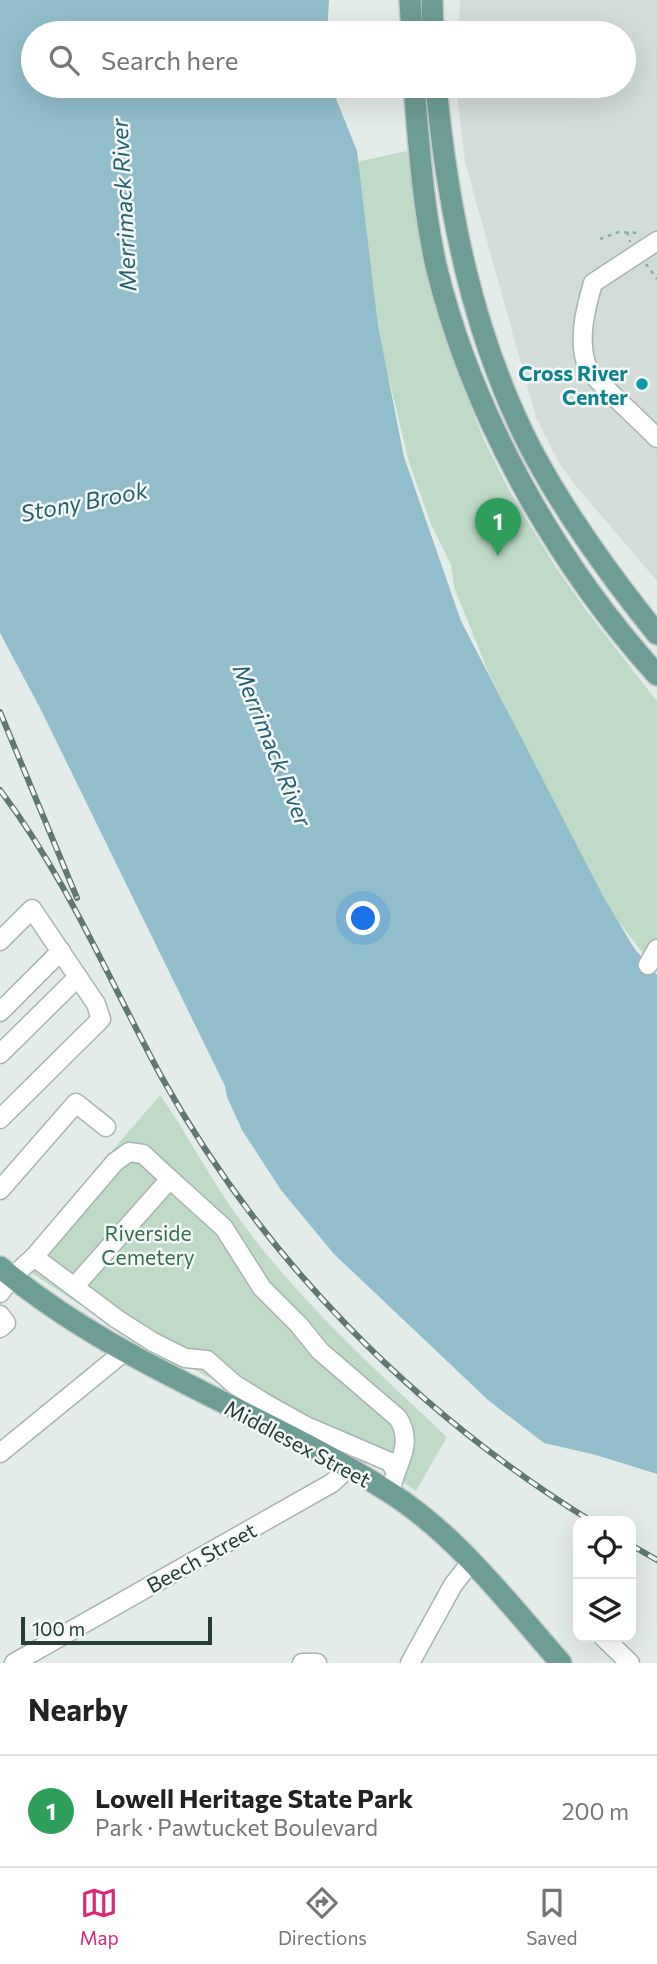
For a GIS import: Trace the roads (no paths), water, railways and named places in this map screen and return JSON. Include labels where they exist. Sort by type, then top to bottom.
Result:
[{"type":"main road","points":[[410,0],[411,21]]},
{"type":"main road","points":[[432,0],[433,21]]},
{"type":"main road","points":[[415,98],[421,169],[436,265],[465,362],[500,444],[551,532],[593,594],[657,675]]},
{"type":"main road","points":[[438,98],[454,225],[474,306],[500,381],[532,450],[576,523],[617,585],[657,634]]},
{"type":"main road","name":"Middlesex Street","points":[[4,1279],[125,1352],[348,1468],[393,1482],[471,1562],[561,1663]]},
{"type":"street","points":[[651,237],[593,283],[586,306],[583,343],[589,371],[657,438]]},
{"type":"street","points":[[0,941],[33,909],[96,1004],[101,1019],[0,1119]]},
{"type":"street","points":[[0,1012],[61,951]]},
{"type":"street","points":[[0,1054],[78,977]]},
{"type":"street","points":[[0,1191],[76,1103],[106,1127]]},
{"type":"street","points":[[4,1279],[34,1257],[125,1153],[143,1154],[224,1228],[262,1288],[299,1325],[320,1351],[398,1418],[404,1428],[405,1440],[393,1482]]},
{"type":"street","points":[[74,1287],[170,1179]]},
{"type":"street","points":[[34,1257],[153,1342],[185,1358],[207,1360],[234,1384],[306,1426],[390,1462],[393,1482]]},
{"type":"street","points":[[0,1315],[6,1323],[0,1328]]},
{"type":"street","points":[[0,1453],[125,1352]]},
{"type":"street","name":"Beech Street","points":[[14,1663],[332,1483],[348,1468]]},
{"type":"street","points":[[410,1663],[440,1607],[471,1562]]},
{"type":"street","points":[[608,1642],[631,1663]]},
{"type":"street","points":[[302,1663],[317,1663]]},
{"type":"water","points":[[0,0],[329,0],[328,21],[21,21],[21,98],[336,98],[357,151],[378,326],[404,457],[461,621],[603,896],[634,948],[657,975],[657,1474],[596,1455],[544,1443],[488,1400],[334,1254],[281,1190],[242,1130],[225,1086],[40,708],[0,633]]},
{"type":"railway","points":[[0,712],[77,898]]},
{"type":"railway","points":[[0,790],[24,823],[66,893],[161,1076],[201,1143],[246,1207],[295,1268],[348,1326],[404,1380],[463,1431],[583,1516]]},
{"type":"railway","points":[[636,1548],[657,1560]]},
{"type":"place","name":"Cross River Center","points":[[642,384]]},
{"type":"place","name":"Lowell Heritage State Park","points":[[498,556]]},
{"type":"water label","name":"Merrimack River","points":[[123,205]]},
{"type":"water label","name":"Stony Brook","points":[[84,501]]},
{"type":"water label","name":"Merrimack River","points":[[273,745]]},
{"type":"park label","name":"Riverside Cemetery","points":[[148,1244]]}]
